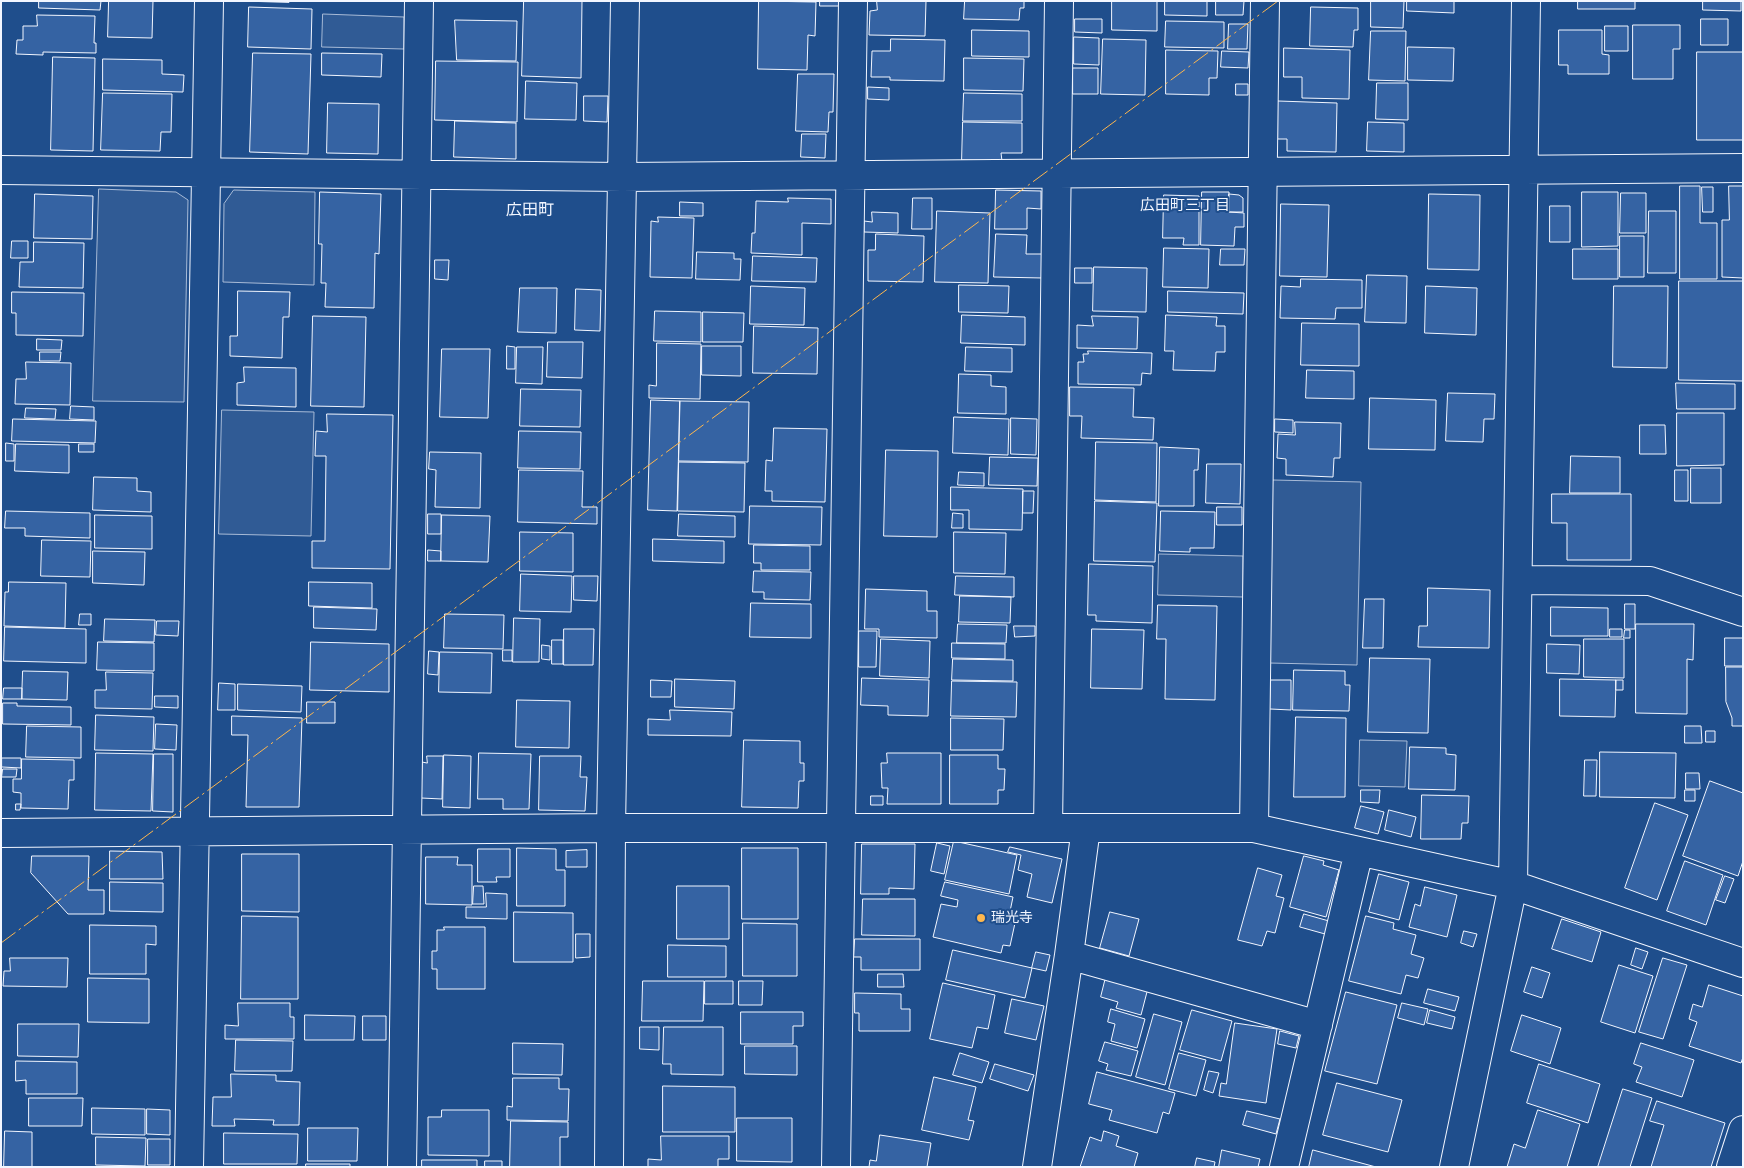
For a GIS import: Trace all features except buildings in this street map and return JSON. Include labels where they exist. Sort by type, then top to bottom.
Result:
[{"type":"street","points":[[189,1167],[209,1]]},
{"type":"street","points":[[402,1167],[419,1]]},
{"type":"street","points":[[609,1167],[611,828],[625,1]]},
{"type":"street","points":[[836,1167],[853,1]]},
{"type":"street","points":[[1048,828],[1059,1]]},
{"type":"street","points":[[1254,828],[1265,1]]},
{"type":"street","points":[[1454,1167],[1513,884],[1526,1]]},
{"type":"street","points":[[1,170],[622,177],[1743,168]]},
{"type":"street","points":[[1518,580],[1650,581],[1743,612]]},
{"type":"street","points":[[1,833],[611,828],[1254,828],[1513,884],[1743,963]]},
{"type":"street","points":[[1036,1167],[1069,955],[1086,828]]},
{"type":"street","points":[[1284,1167],[1360,851]]},
{"type":"street","points":[[1069,955],[1318,1025]]},
{"type":"street","points":[[1731,1167],[1743,1130]]},
{"type":"shaded area","points":[[323,14],[404,17],[404,49],[322,47]]},
{"type":"shaded area","points":[[99,189],[176,192],[188,200],[184,402],[93,401]]},
{"type":"shaded area","points":[[234,190],[315,192],[314,285],[223,282],[224,204]]},
{"type":"shaded area","points":[[222,410],[314,412],[311,536],[219,534]]},
{"type":"shaded area","points":[[1273,480],[1361,482],[1357,665],[1269,663]]},
{"type":"shaded area","points":[[1159,554],[1243,556],[1243,597],[1158,595]]},
{"type":"shaded area","points":[[1360,740],[1407,741],[1405,787],[1359,786]]},
{"type":"power","points":[[1,943],[1278,1]]},
{"type":"place","name":"瑞光寺","points":[[981,918]]},
{"type":"district","name":"広田町三丁目","points":[[1185,206]]},
{"type":"district","name":"広田町","points":[[530,211]]}]
